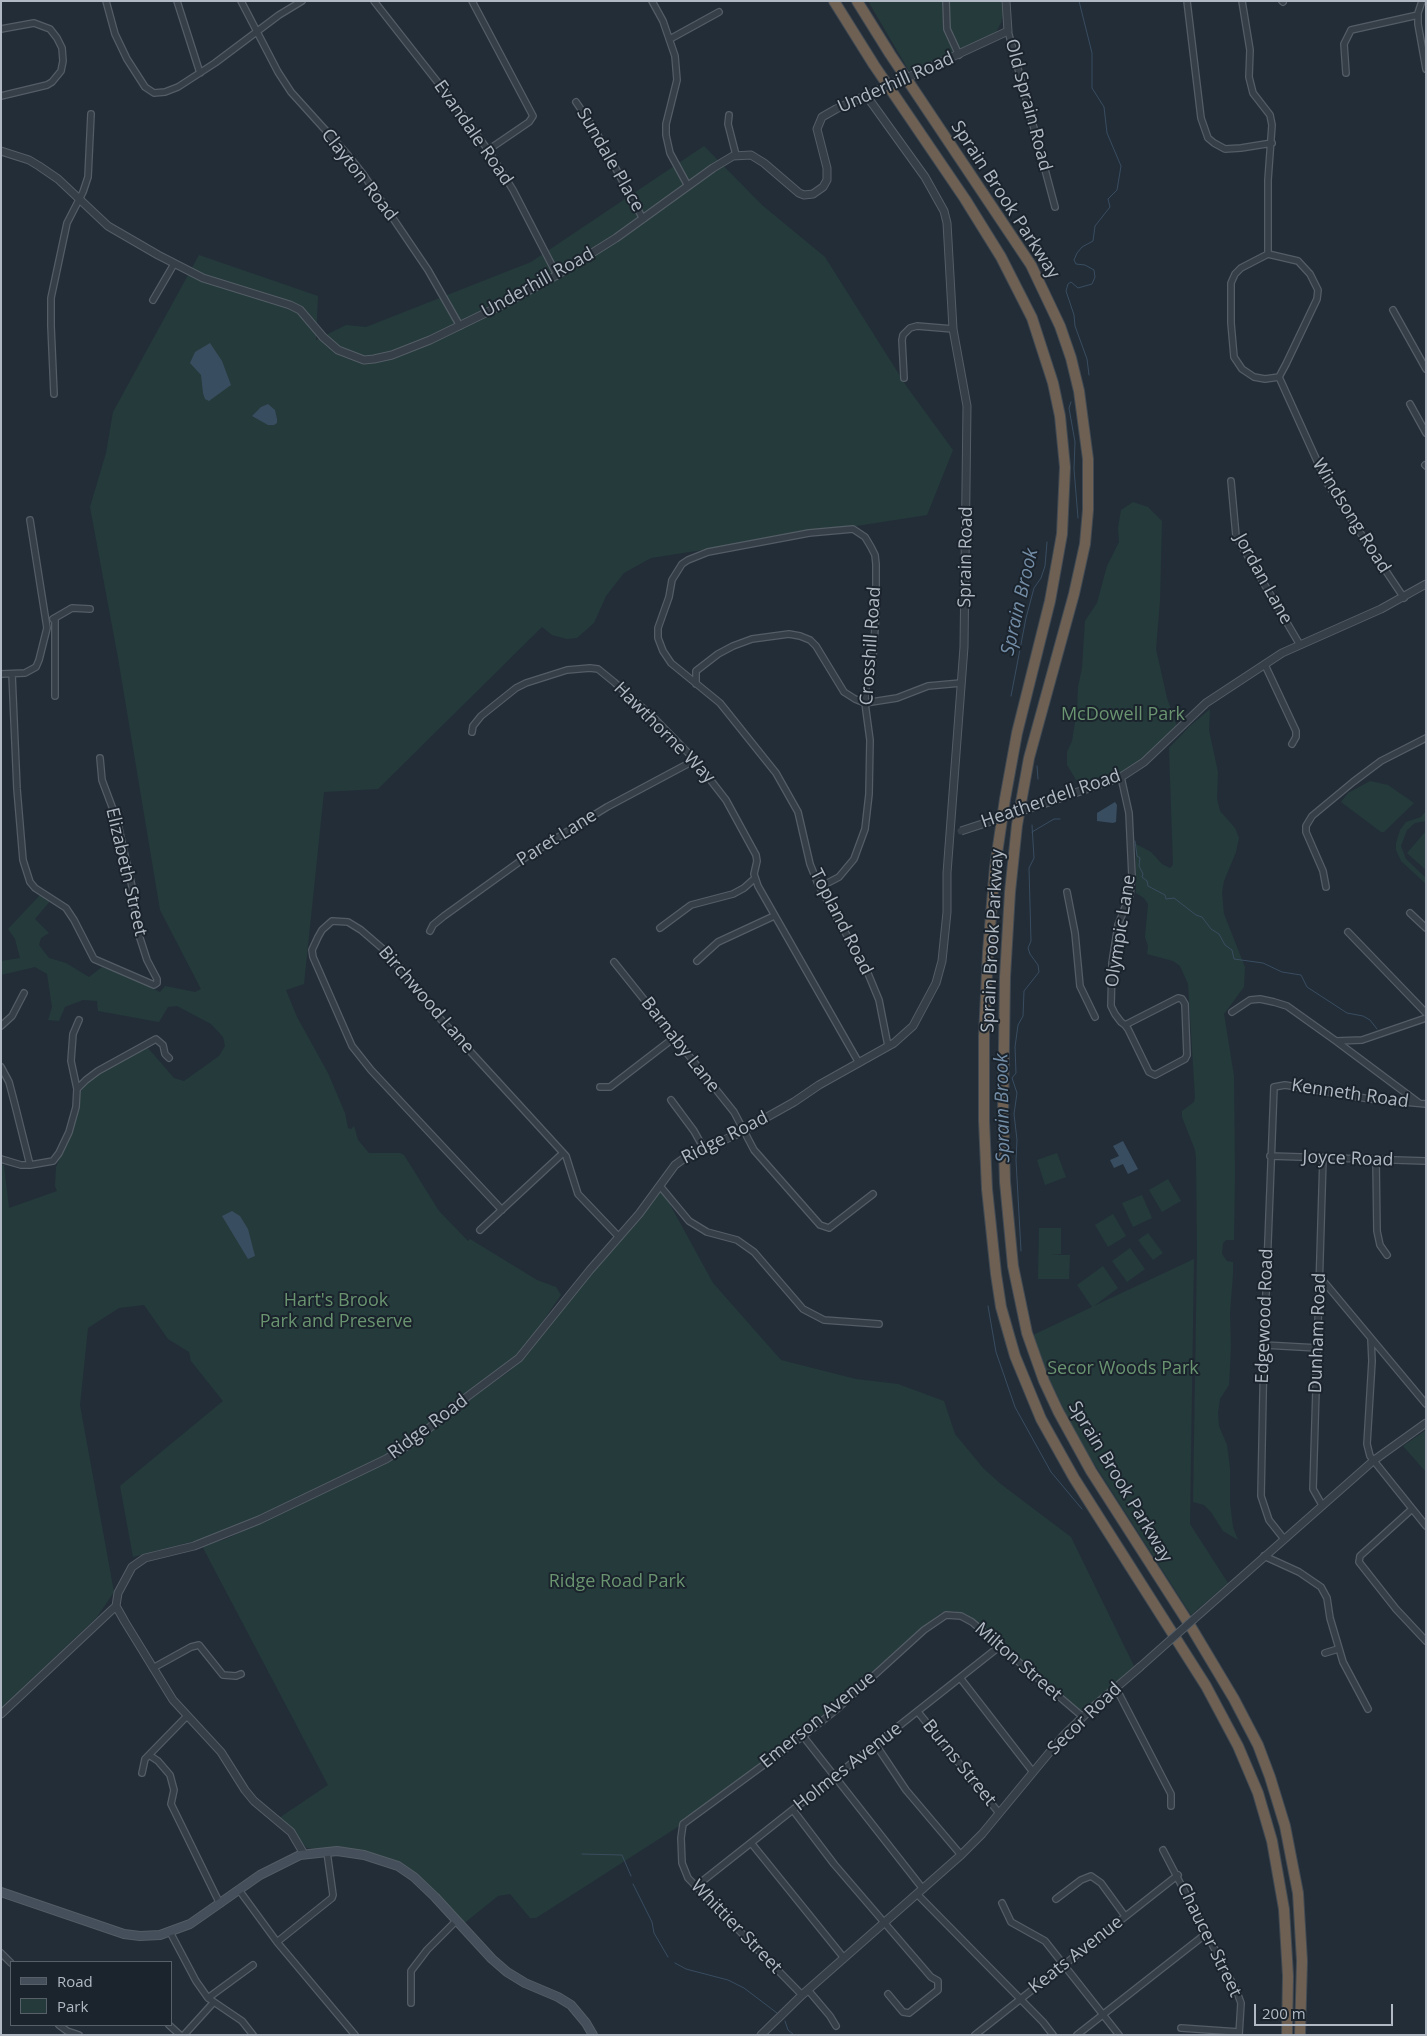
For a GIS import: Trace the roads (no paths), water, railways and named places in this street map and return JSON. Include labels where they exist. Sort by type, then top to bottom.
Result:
[{"type":"highway","name":"Sprain Brook Parkway","points":[[834,1],[874,65],[970,206],[1000,254],[1032,318],[1053,383],[1060,416],[1065,467],[1062,534],[1050,601],[1019,725],[1006,791],[995,867],[988,943],[984,1121],[993,1256],[1001,1307],[1010,1340],[1020,1373],[1041,1419],[1074,1478],[1206,1686],[1231,1731],[1258,1793],[1272,1842],[1284,1909],[1288,1976],[1287,2035]]},
{"type":"highway","name":"Sprain Brook Parkway","points":[[857,1],[890,54],[1031,265],[1060,326],[1078,383],[1088,458],[1088,510],[1085,544],[1076,586],[1025,774],[1014,841],[1008,909],[1004,1012],[1003,1130],[1006,1199],[1013,1266],[1027,1333],[1037,1365],[1058,1412],[1091,1471],[1226,1685],[1264,1761],[1281,1810],[1294,1868],[1300,1910],[1302,1978],[1300,2035]]},
{"type":"highway","points":[[1302,1978],[1305,2035]]},
{"type":"main road","points":[[1,1892],[124,1934],[140,1936],[160,1935],[190,1924],[278,1865],[304,1854],[337,1851],[364,1855],[398,1866],[424,1885],[492,1960],[525,1983],[558,1996],[571,2005],[593,2035]]},
{"type":"street","points":[[106,1],[115,34],[127,59],[147,88],[154,93],[165,92],[178,87],[302,1]]},
{"type":"street","points":[[177,1],[200,73]]},
{"type":"street","name":"Clayton Road","points":[[241,1],[290,92],[363,174],[428,270],[460,326]]},
{"type":"street","name":"Evandale Road","points":[[374,1],[440,84],[488,150],[513,190],[557,275]]},
{"type":"street","points":[[472,1],[533,116],[529,122],[488,150]]},
{"type":"street","points":[[652,1],[670,39],[675,56],[677,80],[666,124],[666,135],[670,153],[688,186]]},
{"type":"street","points":[[946,1],[947,29],[959,55]]},
{"type":"street","name":"Old Sprain Road","points":[[1006,1],[1008,31],[1055,207]]},
{"type":"street","points":[[1187,1],[1201,118],[1208,138],[1214,144],[1225,148],[1241,148],[1272,143]]},
{"type":"street","points":[[1242,1],[1250,50],[1249,77],[1254,93],[1270,115],[1272,125],[1268,180],[1268,254]]},
{"type":"street","points":[[1422,1],[1418,15],[1426,69]]},
{"type":"street","points":[[670,39],[719,12]]},
{"type":"street","points":[[1346,73],[1344,44],[1351,30],[1418,15]]},
{"type":"street","points":[[1,29],[34,23],[50,29],[62,48],[63,61],[62,71],[52,82],[1,96]]},
{"type":"street","name":"Underhill Road","points":[[1,151],[29,160],[39,166],[58,179],[108,226],[174,264],[203,278],[290,305],[300,310],[323,337],[338,350],[364,360],[374,360],[430,340],[504,304],[557,275],[608,244],[688,186],[736,155],[751,154],[799,193],[804,195],[813,194],[823,187],[827,180],[827,168],[818,137],[818,125],[822,117],[866,95],[959,55],[1008,31]]},
{"type":"street","name":"Sprain Road","points":[[866,95],[925,177],[944,212],[947,223],[953,330],[967,406],[965,583],[961,684],[942,961],[936,983],[924,1008],[905,1035]]},
{"type":"street","name":"Sundale Place","points":[[576,102],[644,218]]},
{"type":"street","points":[[54,394],[50,326],[51,298],[67,223],[80,199],[88,177],[91,114]]},
{"type":"street","points":[[729,115],[728,124],[736,155]]},
{"type":"street","points":[[1268,254],[1298,262],[1310,274],[1318,290],[1317,299],[1279,377],[1265,379],[1254,377],[1236,363],[1233,351],[1231,283],[1235,274],[1241,268],[1268,254]]},
{"type":"street","points":[[153,300],[174,264]]},
{"type":"street","points":[[1393,310],[1426,369]]},
{"type":"street","points":[[904,378],[902,340],[903,335],[910,328],[918,326],[953,330]]},
{"type":"street","name":"Windsong Road","points":[[1279,377],[1327,483],[1404,598]]},
{"type":"street","points":[[1410,404],[1426,433]]},
{"type":"street","name":"Jordan Lane","points":[[1231,481],[1236,536],[1300,645]]},
{"type":"street","points":[[1,674],[31,671],[37,665],[47,623],[30,520]]},
{"type":"street","name":"Crosshill Road","points":[[719,550],[829,530],[853,530],[865,538],[875,555],[876,614],[873,657],[866,687],[870,760],[865,829],[854,859],[848,868],[839,877],[820,887]]},
{"type":"street","name":"Topland Road","points":[[719,550],[694,557],[682,564],[672,580],[669,597],[658,628],[660,645],[666,658],[720,703],[776,773],[798,812],[810,864],[820,887],[867,971],[879,1000],[888,1046]]},
{"type":"street","name":"Heatherdell Road","points":[[950,833],[1043,804],[1120,777],[1144,762],[1206,703],[1282,653],[1404,598],[1426,584]]},
{"type":"street","points":[[47,623],[72,608],[90,609]]},
{"type":"street","points":[[55,619],[55,696]]},
{"type":"street","points":[[684,674],[688,671],[696,671],[732,646],[752,639],[789,634],[810,640],[816,646],[844,692],[866,703],[897,698],[928,686],[961,684]]},
{"type":"street","points":[[1265,664],[1296,731],[1296,737],[1292,744]]},
{"type":"street","name":"Hawthorne Way","points":[[472,732],[481,716],[516,688],[567,670],[598,669],[656,720],[695,760],[726,800],[751,842],[757,861],[754,879]]},
{"type":"street","points":[[696,671],[696,684]]},
{"type":"street","name":"Elizabeth Street","points":[[12,674],[16,780],[23,855],[30,882],[66,908],[94,959],[149,984],[156,984],[157,979],[138,932],[133,892],[117,820],[102,780],[100,758]]},
{"type":"street","points":[[1326,887],[1323,871],[1306,832],[1306,826],[1312,816],[1352,782],[1381,761],[1426,738]]},
{"type":"street","name":"Paret Lane","points":[[430,931],[433,925],[444,916],[542,847],[607,808],[695,760]]},
{"type":"street","name":"Olympic Lane","points":[[1120,777],[1129,813],[1132,876],[1130,894],[1118,925],[1112,963],[1111,1006],[1146,1062],[1149,1072],[1155,1075],[1185,1059],[1187,1056],[1185,1004],[1182,999],[1178,998],[1123,1024]]},
{"type":"street","points":[[660,928],[691,905],[733,894],[754,879],[859,1063]]},
{"type":"street","name":"Olympic Lane","points":[[1067,892],[1075,933],[1080,986],[1096,1017]]},
{"type":"street","points":[[1410,913],[1426,928]]},
{"type":"street","points":[[697,961],[718,942],[774,916]]},
{"type":"street","name":"Birchwood Lane","points":[[502,1210],[371,1070],[352,1046],[313,957],[312,950],[322,930],[332,921],[348,922],[361,930],[390,954],[436,1014],[566,1156],[578,1194],[619,1237]]},
{"type":"street","points":[[1348,932],[1426,1013]]},
{"type":"street","name":"Barnaby Lane","points":[[614,962],[734,1112],[754,1150],[815,1221],[823,1227],[829,1228],[873,1194]]},
{"type":"street","points":[[1,1026],[12,1016],[24,993]]},
{"type":"street","points":[[1232,1012],[1250,1000],[1260,999],[1287,1006],[1423,1104]]},
{"type":"street","points":[[1336,1041],[1362,1040],[1426,1018]]},
{"type":"street","points":[[1,1159],[30,1166],[53,1161],[59,1153],[69,1132],[76,1107],[77,1089],[71,1061],[73,1034],[79,1020]]},
{"type":"street","name":"Ridge Road","points":[[116,1606],[117,1598],[125,1579],[132,1567],[140,1560],[152,1555],[194,1546],[259,1520],[386,1459],[410,1444],[464,1399],[513,1364],[639,1214],[675,1165],[686,1157],[743,1130],[905,1035]]},
{"type":"street","points":[[600,1087],[610,1087],[675,1037]]},
{"type":"street","points":[[77,1089],[98,1071],[156,1039],[163,1045],[165,1054],[169,1058]]},
{"type":"street","points":[[1,1066],[9,1082],[30,1166]]},
{"type":"street","name":"Kenneth Road","points":[[1275,1087],[1285,1085],[1370,1099],[1423,1104]]},
{"type":"street","name":"Edgewood Road","points":[[1275,1087],[1270,1156],[1261,1496],[1269,1520],[1284,1539]]},
{"type":"street","points":[[671,1100],[694,1131],[704,1149]]},
{"type":"street","points":[[480,1230],[563,1153]]},
{"type":"street","name":"Joyce Road","points":[[1270,1156],[1426,1161]]},
{"type":"street","name":"Dunham Road","points":[[1322,1505],[1314,1494],[1313,1489],[1323,1158]]},
{"type":"street","points":[[1376,1160],[1377,1231],[1380,1245],[1387,1255]]},
{"type":"street","points":[[660,1186],[689,1220],[707,1232],[737,1240],[754,1252],[803,1309],[824,1320],[879,1324]]},
{"type":"street","points":[[1320,1276],[1426,1404]]},
{"type":"street","points":[[1371,1339],[1372,1360],[1367,1444],[1373,1461],[1426,1526]]},
{"type":"street","points":[[1264,1345],[1318,1348]]},
{"type":"street","name":"Secor Road","points":[[761,2035],[802,1995],[961,1854],[1083,1717],[1373,1461],[1426,1423]]},
{"type":"street","points":[[1412,1509],[1360,1556],[1359,1562],[1426,1641]]},
{"type":"street","points":[[1264,1556],[1300,1572],[1321,1587],[1327,1598],[1338,1649],[1348,1675],[1368,1709]]},
{"type":"street","points":[[1,1714],[116,1606],[172,1700],[221,1752],[254,1801],[291,1832],[304,1854]]},
{"type":"street","name":"Milton Street","points":[[950,1615],[961,1616],[972,1622],[1083,1717]]},
{"type":"street","name":"Emerson Avenue","points":[[683,1824],[803,1736],[936,1620],[950,1615]]},
{"type":"street","points":[[153,1668],[199,1645],[223,1675],[236,1676],[241,1674]]},
{"type":"street","name":"Holmes Avenue","points":[[696,1887],[1000,1646]]},
{"type":"street","points":[[1325,1653],[1338,1649]]},
{"type":"street","points":[[961,1678],[1033,1772]]},
{"type":"street","points":[[1116,1688],[1171,1794],[1171,1806]]},
{"type":"street","name":"Burns Street","points":[[918,1712],[999,1813]]},
{"type":"street","points":[[142,1773],[145,1759],[188,1716]]},
{"type":"street","points":[[803,1736],[834,1778],[923,1889]]},
{"type":"street","points":[[876,1745],[906,1790],[961,1854]]},
{"type":"street","points":[[149,1755],[158,1761],[170,1776],[174,1790],[171,1804],[220,1904]]},
{"type":"street","points":[[793,1810],[834,1864],[931,1977],[938,1981],[938,1990],[909,2013],[903,2012],[888,1994]]},
{"type":"street","name":"Whittier Street","points":[[683,1824],[681,1838],[682,1864],[688,1878],[802,1995]]},
{"type":"street","points":[[752,1844],[844,1958]]},
{"type":"street","name":"Chaucer Street","points":[[1163,1850],[1178,1875],[1241,2003],[1239,2033]]},
{"type":"street","points":[[278,1942],[332,1898],[327,1852]]},
{"type":"street","name":"Keats Avenue","points":[[975,2035],[1178,1875]]},
{"type":"street","points":[[1056,1899],[1081,1880],[1092,1876],[1101,1883],[1125,1916]]},
{"type":"street","points":[[239,1890],[278,1942],[355,2035]]},
{"type":"street","points":[[917,1894],[1043,2022],[1052,2035]]},
{"type":"street","points":[[1002,1903],[1011,1922],[1040,1937],[1064,1964],[1119,2035]]},
{"type":"street","points":[[411,2003],[411,1971],[427,1950],[456,1921]]},
{"type":"street","points":[[170,1932],[196,1981],[208,1998],[242,2021],[253,2035]]},
{"type":"street","points":[[1077,2035],[1207,1933]]},
{"type":"street","points":[[1,1953],[10,1962]]},
{"type":"street","points":[[208,1998],[253,1965]]},
{"type":"street","points":[[808,1990],[836,2026]]},
{"type":"street","points":[[170,2026],[182,2035],[214,2003]]},
{"type":"street","points":[[60,2026],[67,2031],[79,2035]]},
{"type":"street","points":[[1181,2028],[1239,2033]]},
{"type":"water","points":[[210,343],[222,361],[231,385],[209,401],[205,399],[203,393],[201,375],[190,363],[195,352]]},
{"type":"water","points":[[268,404],[275,410],[277,423],[274,425],[268,425],[252,416],[261,407]]},
{"type":"water","points":[[1115,802],[1117,805],[1116,822],[1097,821],[1097,813]]},
{"type":"water","points":[[1123,1141],[1138,1169],[1128,1174],[1123,1164],[1114,1168],[1110,1160],[1119,1156],[1113,1146]]},
{"type":"water","points":[[232,1211],[240,1216],[248,1229],[255,1256],[248,1259],[222,1216]]},
{"type":"waterway","name":"Sprain Brook","points":[[1079,1],[1092,53],[1092,88],[1104,107],[1107,133],[1121,166],[1117,190],[1108,199],[1110,207],[1095,226],[1093,241],[1082,247],[1074,260],[1076,264],[1085,265],[1094,270],[1095,277],[1092,284],[1078,288],[1071,282],[1068,284],[1066,291],[1074,315],[1075,326],[1087,359],[1089,375]]},
{"type":"waterway","name":"Sprain Brook","points":[[1071,402],[1069,408],[1075,442],[1074,469],[1078,518]]},
{"type":"waterway","name":"Sprain Brook","points":[[1011,696],[1026,618],[1034,588],[1041,578],[1045,566],[1047,542]]},
{"type":"waterway","name":"Sprain Brook","points":[[1037,766],[1038,779]]},
{"type":"waterway","points":[[1032,832],[1054,819],[1060,819]]},
{"type":"waterway","name":"Sprain Brook","points":[[1021,1251],[1016,1160],[1017,1140],[1014,1114],[1017,1093],[1012,1078],[1016,1073],[1015,1047],[1018,1025],[1023,1016],[1024,991],[1039,972],[1038,965],[1028,948],[1031,941],[1029,868],[1034,858],[1032,825]]},
{"type":"waterway","points":[[1135,841],[1137,856],[1140,858],[1139,866],[1143,874],[1142,877],[1147,881],[1148,886],[1165,895],[1166,899],[1174,898],[1196,915],[1202,917],[1211,929],[1219,934],[1225,945],[1232,950],[1234,959],[1263,963],[1282,972],[1301,975],[1307,987],[1347,1013],[1363,1016],[1370,1020],[1377,1029]]},
{"type":"waterway","name":"Sprain Brook","points":[[988,1306],[996,1352],[1015,1407],[1051,1472],[1082,1509]]},
{"type":"waterway","points":[[582,1854],[622,1855],[631,1876]]},
{"type":"waterway","points":[[633,1884],[652,1922],[654,1933],[668,1957]]},
{"type":"waterway","points":[[675,1963],[686,1969],[728,1980],[744,1988],[777,2013]]},
{"type":"waterway","points":[[785,2021],[788,2030],[794,2035]]},
{"type":"park label","name":"McDowell Park","points":[[1123,715]]},
{"type":"park label","name":"Hart's Brook Park and Preserve","points":[[336,1311]]},
{"type":"park label","name":"Secor Woods Park","points":[[1123,1369]]},
{"type":"park label","name":"Ridge Road Park","points":[[617,1582]]}]
